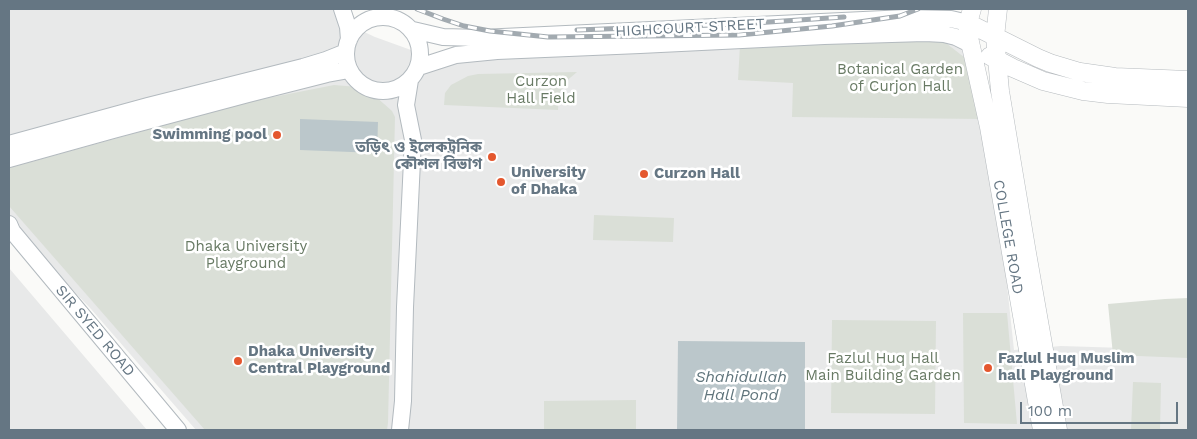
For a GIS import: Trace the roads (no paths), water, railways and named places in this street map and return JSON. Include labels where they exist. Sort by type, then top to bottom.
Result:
[{"type":"main road","points":[[342,9],[348,27],[346,58],[349,70],[362,85],[371,90],[391,91],[398,89],[415,74]]},
{"type":"main road","points":[[882,19],[905,9]]},
{"type":"main road","name":"COLLEGE ROAD","points":[[998,9],[995,37],[1000,91],[1058,430]]},
{"type":"main road","points":[[9,144],[326,60],[347,46],[356,28],[375,13],[403,22],[413,30],[419,42],[421,54],[406,106],[413,140],[403,401],[400,430]]},
{"type":"main road","points":[[970,16],[995,37],[1050,63],[1080,72],[1115,77],[1188,80]]},
{"type":"main road","name":"HIGHCOURT STREET","points":[[413,30],[443,37],[481,38],[882,19],[952,19],[970,16]]},
{"type":"main road","name":"COLLEGE ROAD","points":[[970,16],[970,44],[989,127],[1042,430]]},
{"type":"main road","name":"HIGHCOURT STREET","points":[[415,74],[456,55],[497,51],[925,33],[944,34],[956,37],[970,44]]},
{"type":"main road","points":[[970,44],[1012,68],[1043,81],[1108,94],[1188,98]]},
{"type":"main road","points":[[9,159],[248,94],[349,70]]},
{"type":"main road","points":[[391,91],[406,106]]},
{"type":"main road","name":"SIR SYED ROAD","points":[[10,228],[178,430]]},
{"type":"water","points":[[300,119],[378,122],[377,153],[300,150]]},
{"type":"water","name":"Shahidullah Hall Pond","points":[[678,341],[805,342],[805,430],[677,430]]},
{"type":"railway","points":[[417,9],[464,26],[490,31],[548,37],[739,35],[832,26],[900,16],[918,9]]},
{"type":"railway","points":[[577,30],[739,24],[844,17]]},
{"type":"place","name":"Swimming pool","points":[[277,135]]},
{"type":"place","name":"তড়িৎ ও ইলেকট্রনিক কৌশল বিভাগ","points":[[492,157]]},
{"type":"place","name":"Curzon Hall","points":[[644,174]]},
{"type":"place","name":"University of Dhaka","points":[[501,182]]},
{"type":"place","name":"Dhaka University Central Playground","points":[[238,361]]},
{"type":"place","name":"Fazlul Huq Muslim hall Playground","points":[[988,368]]},
{"type":"park label","name":"Botanical Garden of Curjon Hall","points":[[900,78]]},
{"type":"park label","name":"Curzon Hall Field","points":[[541,90]]},
{"type":"park label","name":"Dhaka University Playground","points":[[246,256]]},
{"type":"park label","name":"Fazlul Huq Hall Main Building Garden","points":[[883,368]]}]
